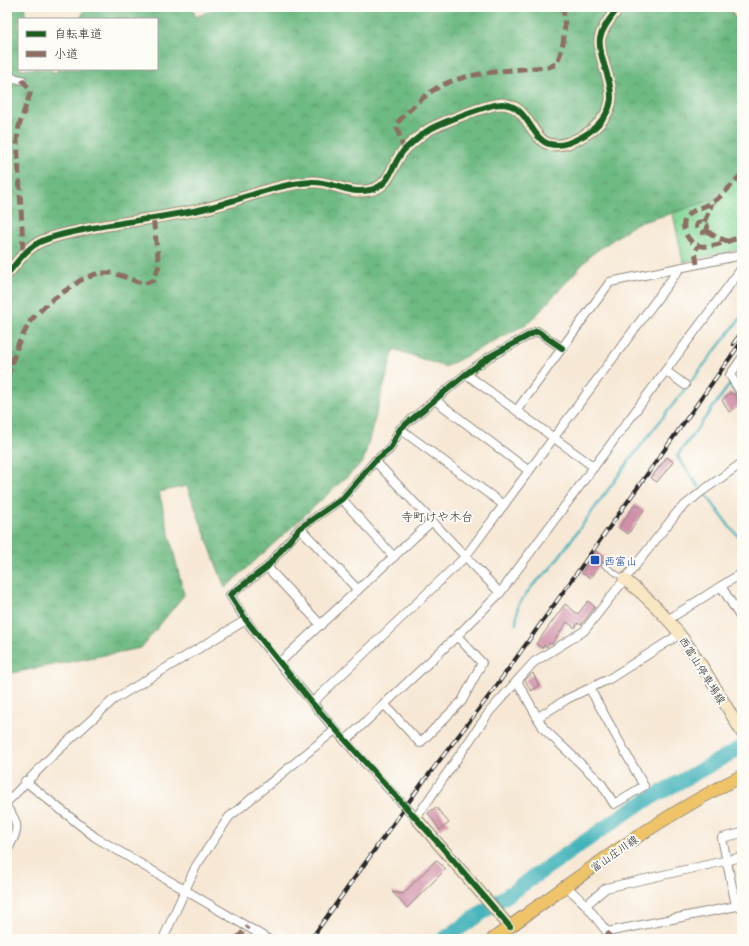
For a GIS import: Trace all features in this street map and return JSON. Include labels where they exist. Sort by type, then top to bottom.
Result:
[{"type":"main road","name":"富山庄川線","points":[[493,939],[566,886],[651,828],[715,789],[742,776]]},
{"type":"street","points":[[7,274],[22,256],[39,242],[69,233],[203,209],[272,189],[313,181],[353,192],[382,187],[404,151],[428,130],[482,109],[497,105],[502,104],[524,115],[541,141],[549,146],[561,145],[575,141],[602,120],[611,106],[613,97],[601,53],[600,39],[604,29],[619,7]]},
{"type":"street","points":[[733,7],[742,14]]},
{"type":"street","points":[[7,76],[22,80]]},
{"type":"street","points":[[517,410],[610,282],[742,255]]},
{"type":"street","points":[[312,703],[465,558],[680,268]]},
{"type":"street","points":[[345,740],[458,636],[500,593],[742,268]]},
{"type":"street","points":[[510,927],[416,818],[335,730],[279,664],[246,620],[230,595],[267,567],[300,528],[342,499],[375,461],[390,449],[400,429],[466,374],[489,357],[537,331],[562,348]]},
{"type":"street","points":[[742,358],[730,375],[742,394]]},
{"type":"street","points":[[666,371],[685,385]]},
{"type":"street","points":[[466,374],[594,467]]},
{"type":"street","points":[[435,400],[529,471]]},
{"type":"street","points":[[400,429],[504,505]]},
{"type":"street","points":[[375,461],[465,558],[500,593]]},
{"type":"street","points":[[416,818],[490,711],[534,662],[584,631],[679,510],[701,492],[742,464]]},
{"type":"street","points":[[342,499],[394,557]]},
{"type":"street","points":[[279,664],[431,522]]},
{"type":"street","points":[[300,528],[358,590]]},
{"type":"street","points":[[267,567],[321,625]]},
{"type":"street","points":[[669,620],[742,573]]},
{"type":"street","name":"西富山停車場線","points":[[624,579],[646,596],[669,620],[696,654],[742,733]]},
{"type":"street","points":[[721,586],[742,620]]},
{"type":"street","points":[[7,802],[25,781],[113,700],[246,620]]},
{"type":"street","points":[[537,718],[567,699],[590,689],[680,634]]},
{"type":"street","points":[[384,704],[420,743],[462,701],[482,663],[458,636]]},
{"type":"street","points":[[517,681],[544,729],[601,783],[614,804],[644,786],[590,689]]},
{"type":"street","points":[[163,939],[196,866],[229,817],[335,730]]},
{"type":"street","points":[[25,781],[95,837],[186,889],[268,939]]},
{"type":"street","points":[[7,808],[14,816],[17,832],[7,851]]},
{"type":"street","points":[[566,886],[586,905],[607,932],[739,906],[722,838],[742,833]]},
{"type":"street","points":[[586,905],[606,888],[742,857]]},
{"type":"lane","points":[[604,565],[624,579]]},
{"type":"green space","points":[[7,7],[25,7],[25,18],[18,18],[18,70],[51,70],[56,73],[58,70],[158,70],[158,18],[80,18],[86,7],[192,7],[196,17],[219,7],[742,7],[742,169],[715,199],[635,224],[591,255],[530,322],[445,367],[394,349],[363,462],[225,588],[187,486],[159,492],[184,595],[141,648],[7,674]]},
{"type":"green space","points":[[742,169],[742,249],[683,262],[673,213],[715,199]]},
{"type":"building","points":[[731,392],[733,395],[735,394],[741,404],[729,412],[722,400]]},
{"type":"building","points":[[667,457],[673,462],[657,482],[651,478]]},
{"type":"building","points":[[635,504],[644,510],[628,534],[619,528]]},
{"type":"building","points":[[596,551],[605,558],[590,578],[582,573]]},
{"type":"building","points":[[588,601],[595,607],[581,625],[578,623],[575,628],[567,622],[552,644],[549,643],[547,647],[544,645],[542,648],[536,644],[565,604],[578,614]]},
{"type":"building","points":[[533,673],[539,686],[531,691],[525,680]]},
{"type":"building","points":[[436,807],[449,823],[440,830],[428,813]]},
{"type":"building","points":[[436,860],[446,869],[407,908],[392,892],[403,894]]},
{"type":"waterway","points":[[516,624],[518,605],[533,585],[550,569],[632,457],[742,316]]},
{"type":"waterway","points":[[699,487],[677,456],[730,384],[742,403]]},
{"type":"waterway","points":[[705,493],[729,526],[742,540]]},
{"type":"waterway","points":[[444,939],[633,808],[742,747]]},
{"type":"railway","points":[[733,344],[742,332]]},
{"type":"railway","points":[[311,939],[423,782],[492,692],[742,341]]},
{"type":"marked path","points":[[404,151],[396,124],[422,98],[444,84],[473,75],[549,67],[556,64],[564,36],[563,7]]},
{"type":"marked path","points":[[22,80],[31,91],[19,126],[17,140],[23,256]]},
{"type":"marked path","points":[[742,174],[717,199],[689,214],[686,217],[684,224],[685,232],[690,240],[703,246],[719,244],[742,237]]},
{"type":"marked path","points":[[704,222],[711,206],[710,204]]},
{"type":"marked path","points":[[7,378],[18,344],[31,320],[49,302],[81,280],[98,273],[114,273],[144,284],[154,280],[159,265],[153,217]]},
{"type":"marked path","points":[[702,221],[706,223],[708,227],[706,231],[702,233],[698,231],[696,227],[698,223],[702,221]]},
{"type":"marked path","points":[[707,231],[716,237],[727,241]]},
{"type":"marked path","points":[[697,264],[695,251],[698,246]]},
{"type":"marked path","points":[[236,939],[248,927]]},
{"type":"marked path","points":[[607,932],[611,939]]},
{"type":"cycle path","points":[[7,274],[32,247],[48,239],[67,233],[203,209],[270,189],[298,183],[319,182],[354,191],[377,188],[387,179],[400,155],[405,149],[423,133],[455,118],[495,105],[502,104],[513,107],[521,113],[539,137],[546,143],[555,145],[568,143],[590,132],[601,122],[610,106],[611,90],[601,52],[600,38],[605,25],[619,7]]},
{"type":"cycle path","points":[[510,927],[441,846],[312,703],[246,620],[230,595],[267,567],[300,528],[342,499],[375,461],[390,449],[400,429],[466,374],[489,357],[537,331],[562,348]]},
{"type":"place","name":"西富山","points":[[595,560]]},
{"type":"district","name":"寺町けや木台","points":[[437,516]]}]
